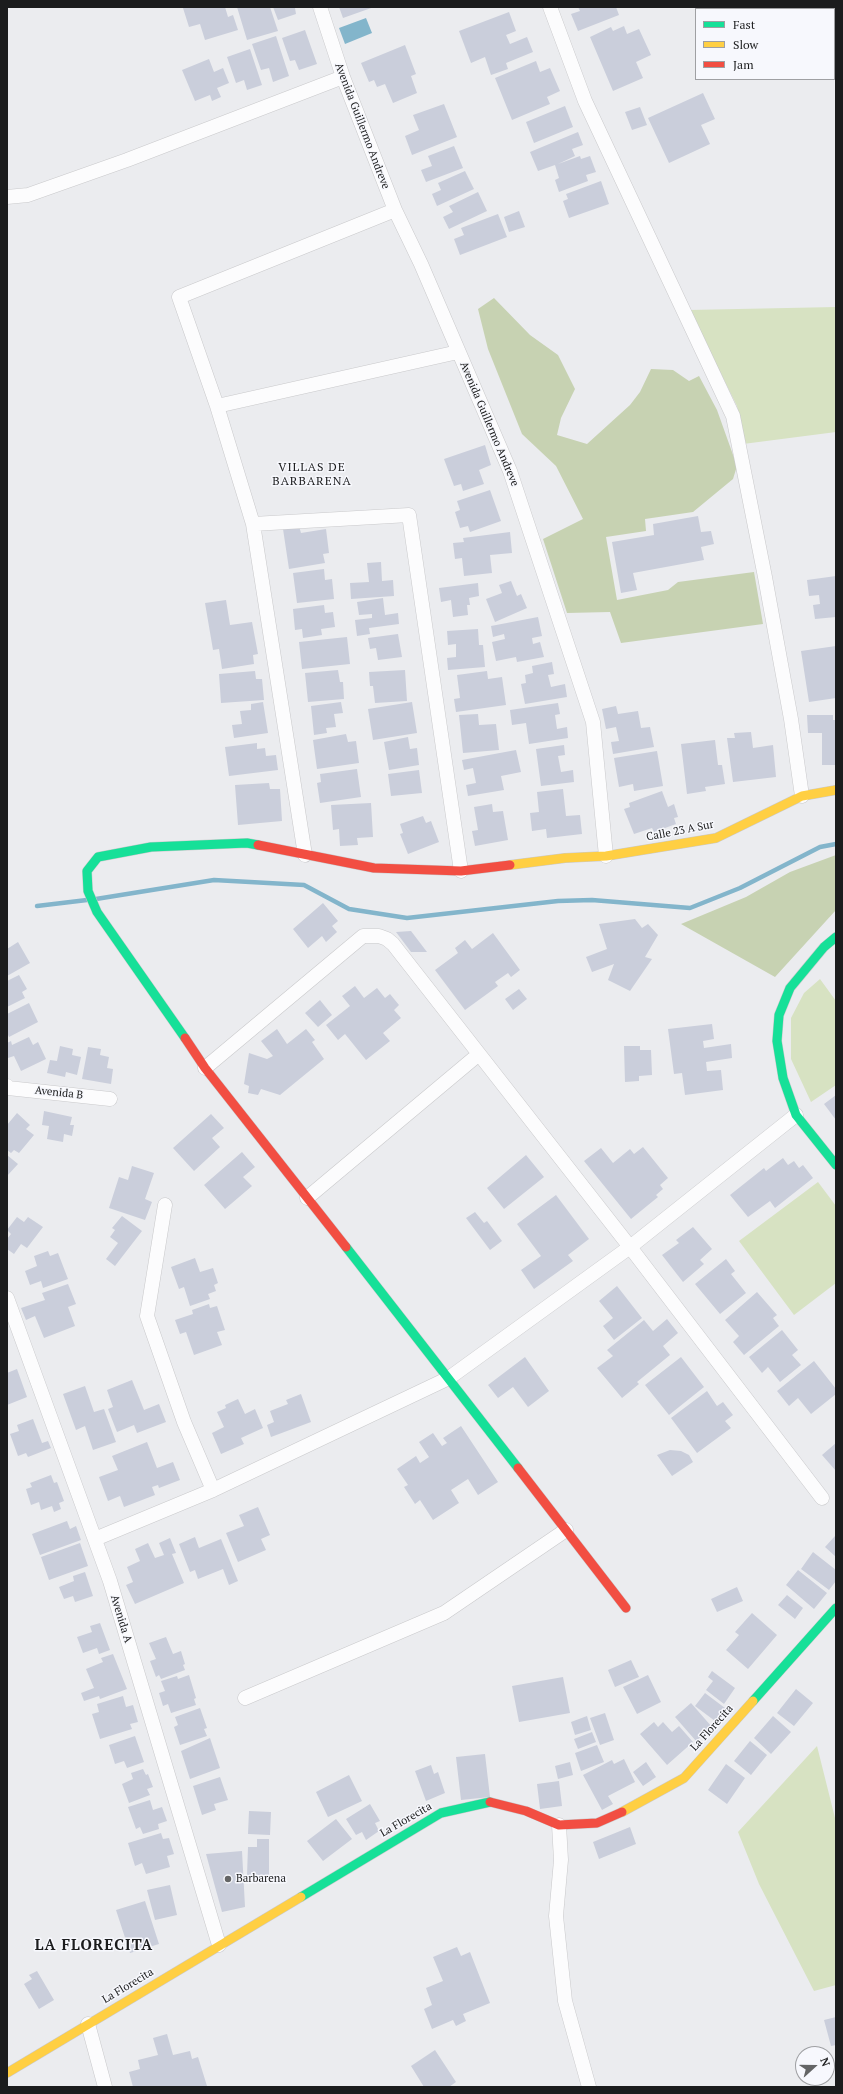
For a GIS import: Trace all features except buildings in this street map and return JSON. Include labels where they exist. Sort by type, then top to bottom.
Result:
[{"type":"street","name":"Avenida Guillermo Andreve","points":[[320,7],[344,77],[395,210],[421,264],[510,470],[593,722],[606,856]]},
{"type":"street","points":[[550,7],[585,101],[733,416],[765,577],[802,796]]},
{"type":"street","points":[[7,197],[28,195],[127,160],[344,77]]},
{"type":"street","points":[[305,855],[253,524],[217,406],[179,297],[395,210]]},
{"type":"street","points":[[217,406],[458,352]]},
{"type":"street","points":[[253,524],[409,514],[461,871]]},
{"type":"street","name":"Calle 23 A Sur","points":[[626,1608],[449,1378],[205,1068],[97,912],[88,891],[87,871],[98,857],[151,848],[247,843],[374,868],[461,871],[520,863],[606,856],[716,838],[802,796],[836,790]]},
{"type":"street","points":[[205,1068],[363,936],[379,936],[393,944],[630,1247],[822,1498]]},
{"type":"street","points":[[836,937],[824,947],[790,988],[779,1015],[777,1042],[783,1078],[796,1115],[836,1165]]},
{"type":"street","points":[[307,1198],[479,1054]]},
{"type":"street","name":"Avenida B","points":[[7,1088],[110,1099]]},
{"type":"street","points":[[95,1539],[213,1490],[449,1378],[630,1247],[796,1115]]},
{"type":"street","points":[[165,1205],[147,1316],[184,1422],[213,1490]]},
{"type":"street","name":"Avenida A","points":[[7,1298],[110,1581],[219,1945]]},
{"type":"street","points":[[245,1698],[444,1612],[566,1530]]},
{"type":"street","name":"La Florecita","points":[[7,2073],[441,1813],[490,1802],[526,1811],[559,1825],[597,1823],[634,1807],[684,1778],[836,1608]]},
{"type":"street","points":[[559,1825],[561,1860],[556,1916],[565,2001],[589,2087]]},
{"type":"street","points":[[88,2024],[106,2087]]},
{"type":"green space","points":[[494,298],[530,335],[558,355],[575,389],[561,418],[557,435],[587,444],[630,405],[640,392],[651,369],[673,370],[689,381],[699,376],[717,410],[737,466],[733,479],[693,512],[645,519],[646,531],[606,537],[617,600],[668,590],[678,582],[754,572],[763,624],[621,643],[610,612],[567,613],[543,539],[583,519],[556,466],[522,434],[488,349],[478,309]]},
{"type":"green space","points":[[836,307],[836,432],[743,444],[737,406],[689,310]]},
{"type":"green space","points":[[836,855],[836,910],[775,977],[681,924],[746,897],[790,872]]},
{"type":"green space","points":[[820,979],[836,1001],[836,1085],[811,1102],[791,1059],[791,1018],[804,993]]},
{"type":"green space","points":[[818,1182],[836,1206],[836,1283],[794,1315],[739,1241]]},
{"type":"green space","points":[[817,1746],[836,1822],[836,1985],[814,1991],[759,1884],[738,1832]]},
{"type":"water","points":[[366,18],[372,33],[345,44],[339,28]]},
{"type":"waterway","points":[[96,899],[214,880],[304,885],[349,909],[407,918],[558,901],[592,900],[690,908],[740,888],[820,847],[836,844]]},
{"type":"waterway","points":[[37,906],[87,900]]},
{"type":"traffic: fast","points":[[185,1038],[97,912],[88,891],[87,871],[98,857],[151,847],[247,843],[258,845]]},
{"type":"traffic: fast","points":[[836,937],[824,947],[790,988],[779,1015],[777,1041],[783,1078],[796,1115],[836,1165]]},
{"type":"traffic: fast","points":[[346,1247],[518,1468]]},
{"type":"traffic: fast","points":[[753,1701],[836,1608]]},
{"type":"traffic: fast","points":[[301,1897],[441,1813],[490,1802]]},
{"type":"traffic: slow","points":[[510,865],[565,858],[606,856],[716,838],[802,796],[836,790]]},
{"type":"traffic: slow","points":[[622,1812],[684,1778],[753,1701]]},
{"type":"traffic: slow","points":[[7,2073],[301,1897]]},
{"type":"traffic: jam","points":[[258,845],[374,868],[461,871],[510,865]]},
{"type":"traffic: jam","points":[[185,1038],[205,1068],[346,1247]]},
{"type":"traffic: jam","points":[[518,1468],[626,1608]]},
{"type":"traffic: jam","points":[[490,1802],[526,1811],[559,1825],[597,1823],[622,1812]]},
{"type":"place","name":"Barbarena","points":[[228,1879]]},
{"type":"district","name":"VILLAS DE BARBARENA","points":[[312,475]]},
{"type":"district","name":"LA FLORECITA","points":[[94,1946]]}]
